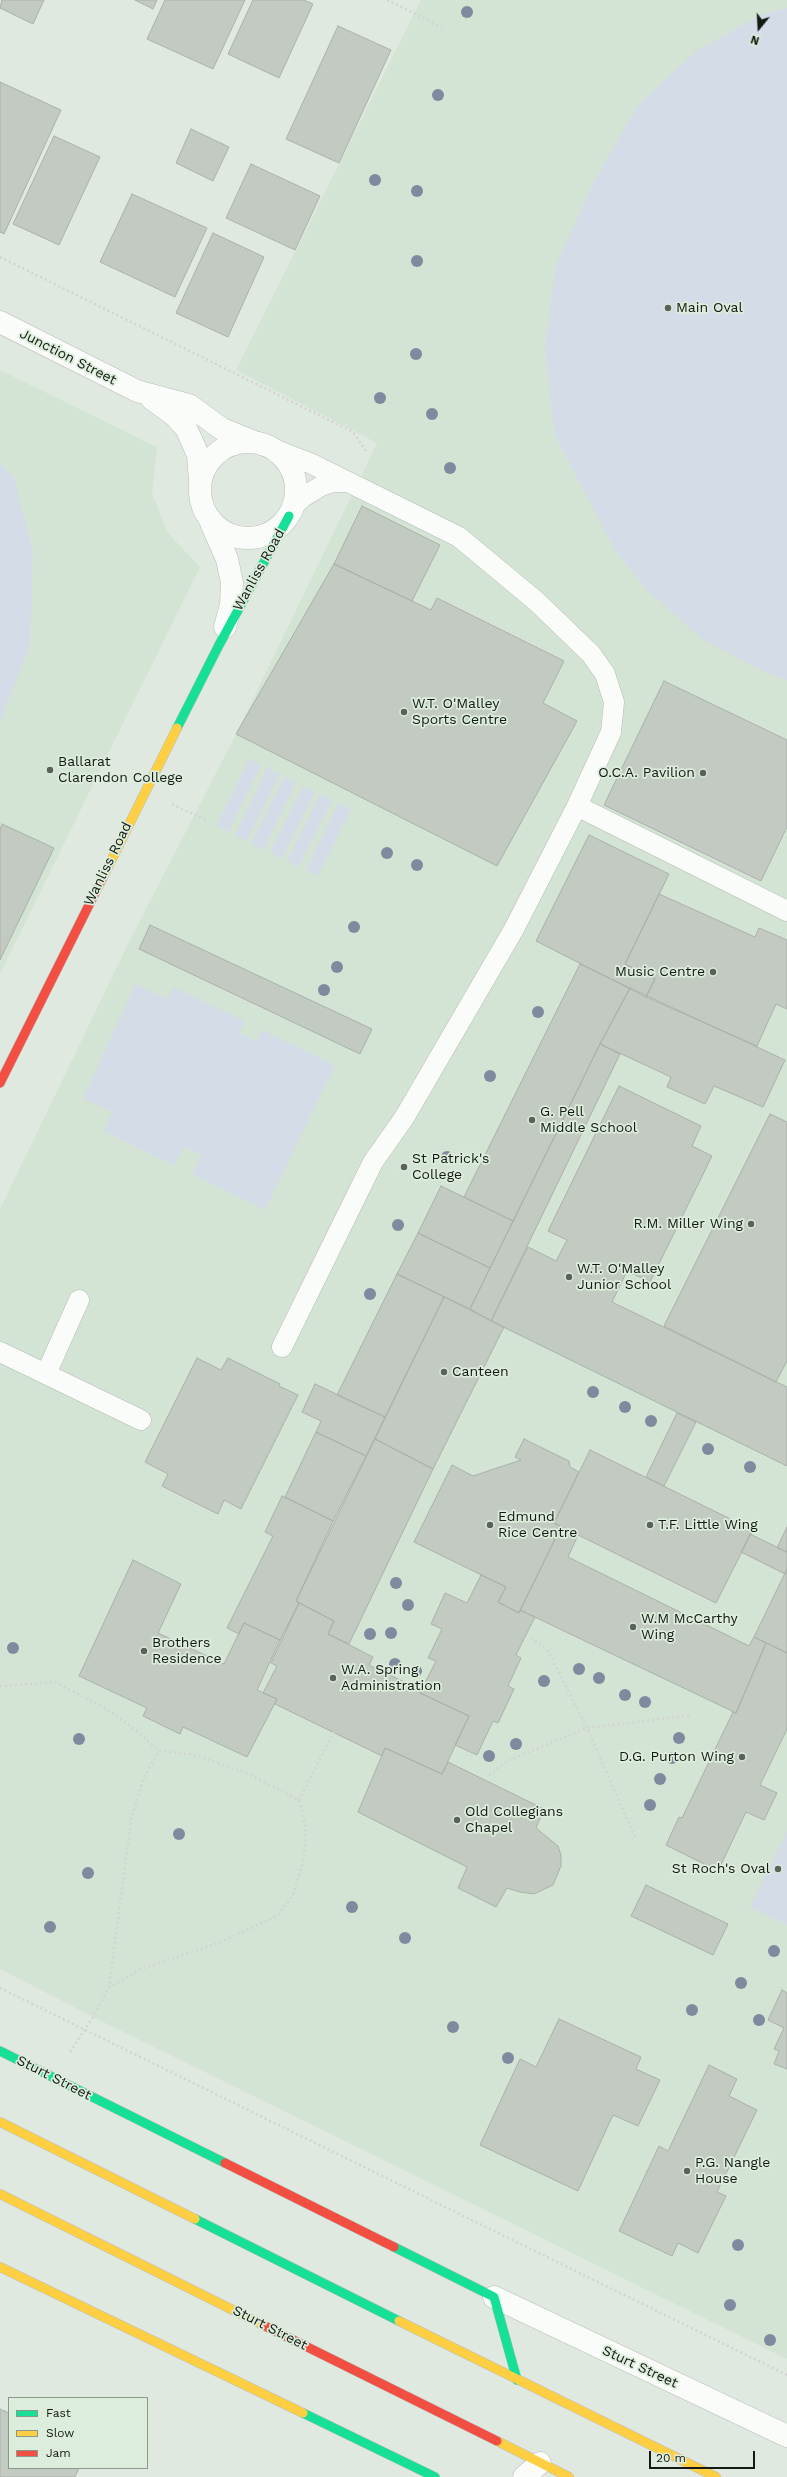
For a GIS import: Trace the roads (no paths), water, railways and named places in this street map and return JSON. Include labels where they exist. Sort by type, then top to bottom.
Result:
[{"type":"street","name":"Junction Street","points":[[0,322],[137,391],[166,408],[186,428],[198,455],[200,484]]},
{"type":"street","name":"Junction Street","points":[[137,391],[189,405],[222,429],[262,445]]},
{"type":"street","points":[[240,443],[262,445],[281,457],[292,471],[296,489],[291,511],[270,533],[244,538],[220,530],[208,517],[201,501],[200,484],[202,475],[210,460],[224,449],[240,443]]},
{"type":"street","name":"Wanliss Road","points":[[0,1083],[219,645],[291,511]]},
{"type":"street","name":"Wanliss Road","points":[[208,517],[227,559],[232,582],[229,615],[219,645]]},
{"type":"street","name":"Sturt Street","points":[[0,2051],[494,2297],[787,2436]]},
{"type":"street","points":[[0,2122],[517,2380],[716,2477]]},
{"type":"street","name":"Sturt Street","points":[[0,2194],[569,2477]]},
{"type":"street","points":[[0,2267],[435,2477]]},
{"type":"street","points":[[494,2297],[517,2380]]},
{"type":"street","points":[[524,2477],[540,2463]]},
{"type":"lane","points":[[262,445],[312,464],[459,537],[501,570],[556,620],[598,663],[610,685],[614,702],[612,724],[606,744],[577,806],[514,929],[404,1118],[373,1162],[282,1347]]},
{"type":"lane","points":[[291,511],[307,493],[327,483],[347,482],[356,485]]},
{"type":"lane","points":[[577,806],[787,911]]},
{"type":"lane","points":[[46,1374],[57,1346],[79,1300]]},
{"type":"lane","points":[[0,1352],[141,1420]]},
{"type":"place","name":"Main Oval","points":[[668,308]]},
{"type":"place","name":"W.T. O'Malley Sports Centre","points":[[404,712]]},
{"type":"place","name":"Ballarat Clarendon College","points":[[50,770]]},
{"type":"place","name":"O.C.A. Pavilion","points":[[703,773]]},
{"type":"place","name":"Music Centre","points":[[713,972]]},
{"type":"place","name":"G. Pell Middle School","points":[[532,1120]]},
{"type":"place","name":"St Patrick's College","points":[[404,1167]]},
{"type":"place","name":"R.M. Miller Wing","points":[[751,1224]]},
{"type":"place","name":"W.T. O'Malley Junior School","points":[[569,1277]]},
{"type":"place","name":"Canteen","points":[[444,1372]]},
{"type":"place","name":"Edmund Rice Centre","points":[[490,1525]]},
{"type":"place","name":"T.F. Little Wing","points":[[650,1525]]},
{"type":"place","name":"W.M McCarthy Wing","points":[[633,1627]]},
{"type":"place","name":"Brothers Residence","points":[[144,1651]]},
{"type":"place","name":"W.A. Spring Administration","points":[[333,1678]]},
{"type":"place","name":"D.G. Purton Wing","points":[[742,1757]]},
{"type":"place","name":"Old Collegians Chapel","points":[[457,1820]]},
{"type":"place","name":"St Roch's Oval","points":[[778,1869]]},
{"type":"place","name":"P.G. Nangle House","points":[[687,2171]]}]
